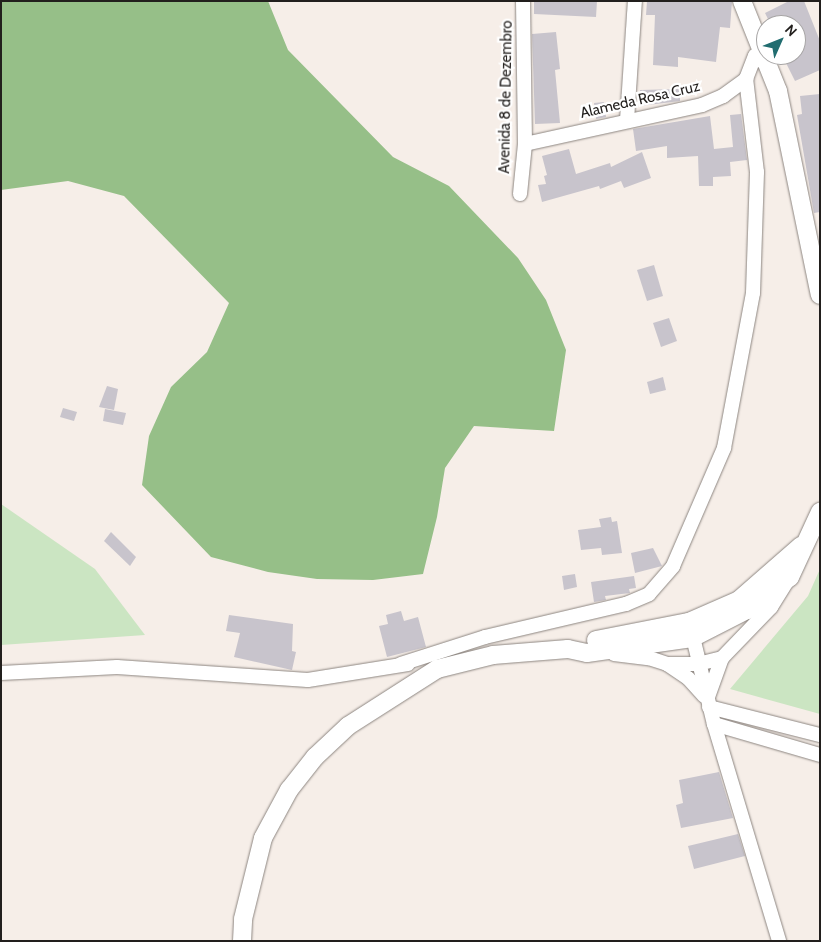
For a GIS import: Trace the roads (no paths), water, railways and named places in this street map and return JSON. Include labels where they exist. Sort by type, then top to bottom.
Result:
[{"type":"main road","points":[[742,1],[778,91],[815,235],[820,295]]},
{"type":"main road","points":[[242,941],[243,919],[263,838],[289,790],[315,757],[348,726],[437,669],[493,655],[568,649],[587,653],[691,630],[748,610],[790,577],[820,512]]},
{"type":"main road","points":[[568,649],[583,643],[691,630],[739,600],[807,541]]},
{"type":"street","name":"Avenida 8 de Dezembro","points":[[520,194],[525,144],[523,1]]},
{"type":"street","points":[[627,120],[635,1]]},
{"type":"street","points":[[1,673],[117,667],[308,680],[348,676],[401,664],[485,637],[626,604],[649,594],[672,566],[724,448],[753,293],[756,172],[746,79],[755,56],[770,67]]},
{"type":"street","name":"Alameda Rosa Cruz","points":[[525,144],[702,105],[723,96],[746,79]]},
{"type":"street","points":[[708,704],[711,684],[722,658],[774,603],[790,577]]},
{"type":"street","points":[[691,630],[708,704],[779,941]]},
{"type":"street","points":[[587,653],[635,656],[667,664],[698,664],[722,658]]},
{"type":"street","points":[[401,664],[437,669]]},
{"type":"street","points":[[667,664],[688,678],[708,704],[820,736]]},
{"type":"street","points":[[714,724],[820,755]]}]
